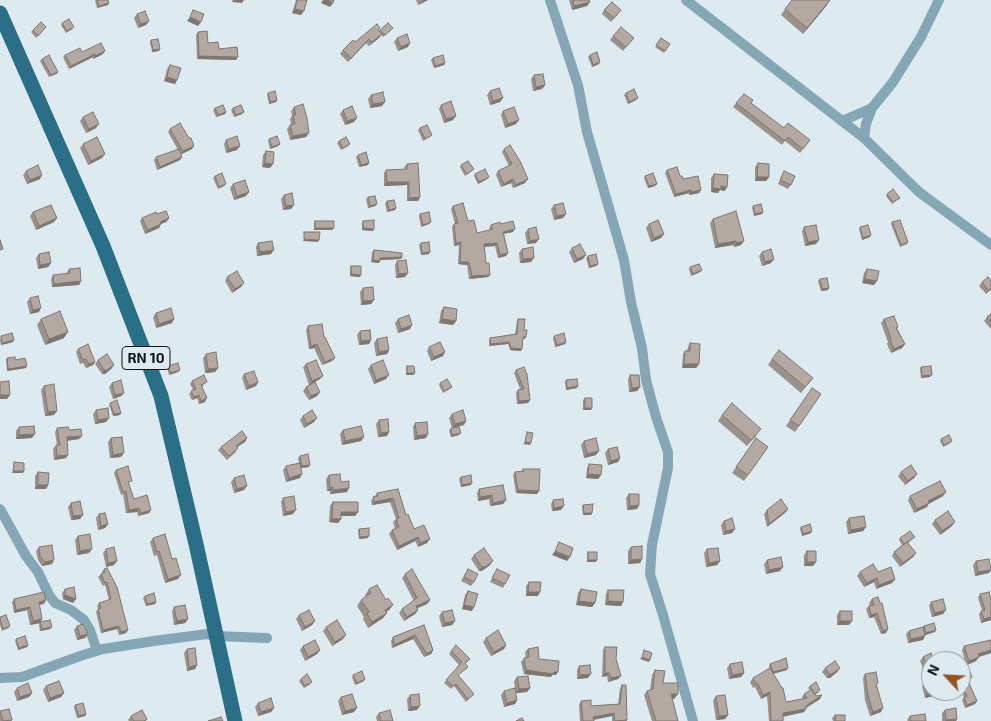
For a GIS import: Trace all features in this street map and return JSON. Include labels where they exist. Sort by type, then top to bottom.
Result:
[{"type":"main road","name":"RN 10","points":[[0,13],[103,246],[161,396],[196,544],[234,721]]},
{"type":"street","points":[[550,0],[578,85],[587,132],[624,260],[631,302],[642,348],[646,380],[668,452],[668,468],[652,545],[650,574],[693,721]]},
{"type":"street","points":[[686,0],[864,138],[919,192],[991,245]]},
{"type":"street","points":[[864,138],[866,124],[872,108],[893,82],[921,38],[939,0]]},
{"type":"street","points":[[842,121],[872,108]]},
{"type":"street","points":[[0,509],[26,556],[38,572],[49,595],[55,603],[71,610],[84,620],[90,630],[97,651]]},
{"type":"street","points":[[0,678],[22,677],[97,651],[207,634],[267,638]]},
{"type":"building","points":[[97,0],[108,0],[109,3],[99,6]]},
{"type":"building","points":[[297,0],[307,0],[304,11],[295,9]]},
{"type":"building","points":[[573,0],[589,0],[590,2],[574,6]]},
{"type":"building","points":[[792,0],[830,0],[807,28],[785,9]]},
{"type":"building","points":[[612,2],[621,10],[614,18],[604,10]]},
{"type":"building","points":[[193,10],[204,14],[201,22],[190,17]]},
{"type":"building","points":[[145,11],[149,21],[141,24],[137,14]]},
{"type":"building","points":[[69,19],[74,27],[67,31],[62,23]]},
{"type":"building","points":[[41,22],[46,27],[38,36],[33,30]]},
{"type":"building","points":[[388,23],[393,28],[385,35],[380,30]]},
{"type":"building","points":[[377,24],[380,28],[378,30],[382,34],[372,42],[369,39],[351,58],[343,50],[353,40],[355,42]]},
{"type":"building","points":[[621,27],[634,38],[626,47],[613,36]]},
{"type":"building","points":[[207,31],[208,43],[218,42],[219,49],[237,47],[238,57],[199,56],[198,32]]},
{"type":"building","points":[[407,34],[410,43],[401,47],[397,38]]},
{"type":"building","points":[[661,38],[670,44],[665,51],[656,45]]},
{"type":"building","points":[[158,39],[160,49],[153,50],[151,40]]},
{"type":"building","points":[[101,43],[105,51],[71,66],[65,55],[80,48],[82,52]]},
{"type":"building","points":[[597,52],[600,62],[593,65],[590,55]]},
{"type":"building","points":[[49,55],[58,72],[51,75],[42,59]]},
{"type":"building","points":[[443,55],[445,63],[435,66],[433,58]]},
{"type":"building","points":[[170,65],[181,68],[177,80],[167,77]]},
{"type":"building","points":[[543,74],[545,85],[536,87],[534,75]]},
{"type":"building","points":[[499,88],[503,98],[493,101],[490,91]]},
{"type":"building","points":[[634,89],[638,98],[629,102],[626,93]]},
{"type":"building","points":[[275,91],[277,100],[270,102],[268,93]]},
{"type":"building","points":[[383,92],[385,102],[373,104],[371,95]]},
{"type":"building","points":[[744,94],[753,100],[751,103],[784,128],[788,123],[810,140],[803,149],[788,137],[785,141],[736,103]]},
{"type":"building","points":[[451,101],[456,116],[446,119],[441,105]]},
{"type":"building","points":[[303,104],[309,133],[293,136],[290,125],[295,124],[293,115],[296,115],[294,107]]},
{"type":"building","points":[[223,105],[226,112],[218,115],[215,108]]},
{"type":"building","points":[[241,105],[244,112],[236,115],[233,108]]},
{"type":"building","points":[[352,106],[357,118],[347,121],[343,110]]},
{"type":"building","points":[[514,107],[519,120],[508,124],[503,111]]},
{"type":"building","points":[[93,112],[99,124],[89,129],[83,117]]},
{"type":"building","points":[[180,123],[189,138],[191,138],[194,146],[183,151],[170,129]]},
{"type":"building","points":[[427,125],[432,135],[425,139],[420,128]]},
{"type":"building","points":[[237,136],[240,146],[229,149],[226,140]]},
{"type":"building","points":[[277,136],[280,144],[272,147],[269,139]]},
{"type":"building","points":[[97,137],[105,154],[91,161],[83,144]]},
{"type":"building","points":[[346,137],[350,144],[343,148],[339,141]]},
{"type":"building","points":[[510,145],[528,179],[516,185],[513,179],[504,184],[498,171],[512,164],[504,149]]},
{"type":"building","points":[[179,149],[182,157],[160,167],[156,157]]},
{"type":"building","points":[[266,151],[274,152],[273,164],[265,163]]},
{"type":"building","points":[[366,152],[369,163],[361,165],[358,155]]},
{"type":"building","points":[[468,161],[474,169],[467,174],[461,165]]},
{"type":"building","points":[[418,163],[420,197],[409,198],[409,182],[387,182],[386,170],[407,169],[407,164]]},
{"type":"building","points":[[758,163],[769,164],[769,177],[757,177]]},
{"type":"building","points":[[38,165],[42,175],[30,180],[26,171]]},
{"type":"building","points":[[677,167],[683,179],[698,176],[701,190],[691,192],[691,190],[676,194],[667,170]]},
{"type":"building","points":[[485,169],[489,177],[479,182],[475,174]]},
{"type":"building","points":[[784,171],[795,176],[791,185],[780,180]]},
{"type":"building","points":[[222,173],[226,184],[219,187],[215,176]]},
{"type":"building","points":[[653,173],[657,184],[649,186],[645,176]]},
{"type":"building","points":[[714,174],[728,175],[727,187],[721,186],[721,189],[713,188]]},
{"type":"building","points":[[245,180],[249,192],[237,196],[233,184]]},
{"type":"building","points":[[893,189],[900,198],[893,202],[887,194]]},
{"type":"building","points":[[292,193],[294,205],[286,206],[284,195]]},
{"type":"building","points":[[375,196],[377,204],[370,206],[368,197]]},
{"type":"building","points":[[394,200],[396,208],[389,210],[387,201]]},
{"type":"building","points":[[463,203],[468,221],[474,220],[477,233],[493,229],[491,225],[500,222],[501,224],[513,221],[515,229],[503,232],[508,253],[500,255],[497,243],[484,244],[486,263],[489,263],[490,275],[472,276],[469,262],[460,262],[461,242],[456,243],[454,224],[458,223],[453,206]]},
{"type":"building","points":[[563,203],[566,214],[557,216],[554,205]]},
{"type":"building","points":[[761,204],[763,212],[755,214],[753,206]]},
{"type":"building","points":[[51,205],[57,218],[39,226],[33,212]]},
{"type":"building","points":[[166,211],[169,218],[148,230],[142,218],[156,212],[157,214]]},
{"type":"building","points":[[736,211],[744,241],[718,244],[713,219]]},
{"type":"building","points":[[429,212],[431,222],[423,225],[420,214]]},
{"type":"building","points":[[374,220],[374,229],[363,228],[363,221]]},
{"type":"building","points":[[658,220],[664,234],[654,238],[649,224]]},
{"type":"building","points":[[900,220],[908,242],[901,245],[892,222]]},
{"type":"building","points":[[315,221],[334,221],[334,228],[315,228]]},
{"type":"building","points":[[816,225],[819,240],[808,242],[804,227]]},
{"type":"building","points":[[868,225],[871,235],[863,238],[860,227]]},
{"type":"building","points":[[536,227],[539,239],[530,241],[528,229]]},
{"type":"building","points":[[304,232],[320,232],[319,240],[304,239]]},
{"type":"building","points":[[272,241],[274,250],[260,252],[258,243]]},
{"type":"building","points":[[429,242],[430,252],[422,253],[421,243]]},
{"type":"building","points":[[580,244],[586,255],[577,259],[572,248]]},
{"type":"building","points":[[533,247],[534,258],[523,259],[522,249]]},
{"type":"building","points":[[771,249],[774,259],[765,262],[762,252]]},
{"type":"building","points":[[374,250],[402,253],[402,257],[380,258],[380,261],[373,260]]},
{"type":"building","points":[[49,252],[51,263],[40,265],[39,254]]},
{"type":"building","points":[[596,254],[598,264],[590,266],[588,256]]},
{"type":"building","points":[[406,260],[408,273],[399,274],[397,261]]},
{"type":"building","points":[[699,264],[702,270],[693,274],[690,267]]},
{"type":"building","points":[[351,266],[361,266],[361,275],[351,274]]},
{"type":"building","points":[[80,268],[81,281],[54,284],[53,275],[70,273],[69,269]]},
{"type":"building","points":[[867,269],[879,271],[877,281],[865,279]]},
{"type":"building","points":[[237,271],[244,283],[235,289],[227,277]]},
{"type":"building","points":[[988,277],[991,281],[991,288],[988,290],[982,282]]},
{"type":"building","points":[[827,278],[829,288],[822,289],[820,279]]},
{"type":"building","points":[[373,287],[374,300],[363,301],[363,288]]},
{"type":"building","points":[[38,296],[41,308],[33,310],[30,298]]},
{"type":"building","points":[[444,307],[457,309],[456,321],[442,319]]},
{"type":"building","points":[[171,308],[174,319],[159,324],[156,313]]},
{"type":"building","points":[[60,311],[68,332],[49,339],[41,319]]},
{"type":"building","points":[[991,314],[991,322],[987,317]]},
{"type":"building","points":[[409,315],[412,325],[401,329],[398,319]]},
{"type":"building","points":[[894,316],[898,327],[896,328],[905,344],[894,349],[884,319]]},
{"type":"building","points":[[518,319],[525,319],[524,330],[527,330],[526,337],[523,337],[522,349],[511,348],[509,342],[491,344],[490,338],[517,334]]},
{"type":"building","points":[[322,324],[324,337],[335,358],[325,362],[317,344],[311,346],[308,326]]},
{"type":"building","points":[[370,330],[371,340],[361,341],[360,331]]},
{"type":"building","points":[[12,333],[14,340],[2,343],[1,336]]},
{"type":"building","points":[[564,333],[566,342],[557,345],[554,336]]},
{"type":"building","points":[[387,337],[389,350],[379,352],[377,339]]},
{"type":"building","points":[[440,342],[445,352],[434,357],[429,347]]},
{"type":"building","points":[[690,343],[700,344],[699,364],[684,364],[685,351],[690,351]]},
{"type":"building","points":[[88,344],[95,362],[89,364],[86,359],[83,360],[78,349]]},
{"type":"building","points":[[779,350],[813,378],[805,387],[772,359]]},
{"type":"building","points":[[216,352],[218,368],[208,369],[206,354]]},
{"type":"building","points":[[107,354],[114,365],[104,370],[98,360]]},
{"type":"building","points":[[15,357],[15,360],[25,358],[27,366],[8,369],[7,358]]},
{"type":"building","points":[[316,360],[323,376],[312,381],[306,364]]},
{"type":"building","points":[[383,360],[389,375],[376,380],[371,365]]},
{"type":"building","points":[[178,363],[180,370],[171,373],[168,366]]},
{"type":"building","points":[[407,366],[414,366],[415,373],[407,373]]},
{"type":"building","points":[[931,366],[932,375],[922,376],[921,367]]},
{"type":"building","points":[[524,367],[527,374],[530,400],[519,401],[518,390],[524,389],[516,370]]},
{"type":"building","points":[[254,371],[258,382],[249,386],[244,374]]},
{"type":"building","points":[[204,375],[207,382],[201,385],[207,398],[201,401],[199,395],[194,397],[191,391],[196,389],[192,381]]},
{"type":"building","points":[[630,375],[639,375],[640,387],[632,388]]},
{"type":"building","points":[[447,379],[452,387],[444,391],[440,383]]},
{"type":"building","points":[[577,379],[578,386],[567,388],[566,380]]},
{"type":"building","points":[[121,380],[124,393],[115,395],[112,383]]},
{"type":"building","points":[[9,381],[10,395],[0,395],[0,382]]},
{"type":"building","points":[[315,382],[320,392],[311,396],[306,387]]},
{"type":"building","points":[[54,384],[57,411],[48,412],[44,386]]},
{"type":"building","points":[[812,388],[821,394],[799,426],[790,420]]},
{"type":"building","points":[[585,398],[592,398],[592,408],[585,408]]},
{"type":"building","points":[[117,400],[121,413],[114,414],[110,403]]},
{"type":"building","points":[[732,403],[761,429],[751,440],[722,415]]},
{"type":"building","points":[[108,408],[109,418],[98,420],[96,410]]},
{"type":"building","points":[[312,410],[317,418],[307,424],[303,416]]},
{"type":"building","points":[[463,410],[466,421],[455,424],[452,414]]},
{"type":"building","points":[[388,419],[389,432],[381,433],[379,420]]},
{"type":"building","points":[[427,422],[428,434],[417,436],[415,423]]},
{"type":"building","points":[[34,426],[35,434],[19,435],[19,427]]},
{"type":"building","points":[[361,426],[364,437],[345,441],[343,430]]},
{"type":"building","points":[[68,427],[69,430],[81,429],[82,436],[67,437],[68,455],[57,456],[56,445],[60,445],[57,428]]},
{"type":"building","points":[[459,427],[461,433],[452,435],[451,428]]},
{"type":"building","points":[[242,431],[247,438],[236,446],[238,448],[229,456],[221,447]]},
{"type":"building","points":[[527,432],[533,433],[531,443],[525,442]]},
{"type":"building","points":[[949,435],[952,441],[944,445],[941,439]]},
{"type":"building","points":[[122,437],[124,453],[113,455],[111,438]]},
{"type":"building","points":[[596,438],[599,451],[587,454],[584,441]]},
{"type":"building","points":[[756,438],[768,447],[748,475],[736,467]]},
{"type":"building","points":[[617,447],[620,458],[611,461],[608,449]]},
{"type":"building","points":[[308,454],[310,465],[302,466],[300,456]]},
{"type":"building","points":[[14,462],[24,463],[24,471],[13,471]]},
{"type":"building","points":[[300,463],[302,474],[289,478],[286,466]]},
{"type":"building","points":[[589,464],[602,465],[601,475],[588,474]]},
{"type":"building","points":[[911,465],[917,474],[908,481],[901,472]]},
{"type":"building","points":[[128,466],[132,481],[128,482],[134,499],[147,495],[151,510],[141,513],[139,508],[129,510],[126,491],[123,492],[116,470]]},
{"type":"building","points":[[523,469],[540,469],[539,491],[518,490],[515,472],[524,471]]},
{"type":"building","points":[[38,472],[49,473],[48,485],[38,485]]},
{"type":"building","points":[[340,474],[341,482],[349,481],[349,488],[333,490],[333,487],[330,488],[329,475]]},
{"type":"building","points":[[244,475],[247,486],[237,489],[234,478]]},
{"type":"building","points":[[471,475],[472,483],[462,485],[461,477]]},
{"type":"building","points":[[940,481],[946,492],[917,509],[910,496]]},
{"type":"building","points":[[503,485],[506,500],[493,503],[492,495],[480,497],[479,489]]},
{"type":"building","points":[[398,489],[406,515],[408,514],[414,529],[424,525],[430,539],[420,543],[418,537],[399,546],[392,530],[399,527],[396,519],[399,518],[393,498],[374,502],[373,497],[378,496],[377,493]]},
{"type":"building","points":[[629,494],[639,494],[639,505],[630,506]]},
{"type":"building","points":[[294,496],[296,510],[286,512],[283,498]]},
{"type":"building","points":[[563,499],[564,506],[554,508],[553,500]]},
{"type":"building","points":[[781,499],[788,509],[769,524],[767,510]]},
{"type":"building","points":[[80,501],[83,515],[73,516],[71,503]]},
{"type":"building","points":[[333,502],[358,502],[358,512],[341,512],[341,519],[332,519]]},
{"type":"building","points":[[593,504],[592,513],[584,513],[583,505]]},
{"type":"building","points":[[948,511],[955,522],[942,531],[935,520]]},
{"type":"building","points":[[105,513],[108,524],[101,526],[99,514]]},
{"type":"building","points":[[864,516],[866,527],[851,530],[849,518]]},
{"type":"building","points":[[732,518],[735,529],[726,531],[724,521]]},
{"type":"building","points":[[810,524],[812,531],[803,534],[801,527]]},
{"type":"building","points":[[369,528],[369,536],[360,537],[359,529]]},
{"type":"building","points":[[910,531],[915,537],[904,544],[900,538]]},
{"type":"building","points":[[90,534],[92,549],[80,551],[78,536]]},
{"type":"building","points":[[165,534],[172,559],[176,558],[181,575],[168,579],[153,538]]},
{"type":"building","points":[[559,542],[573,548],[570,557],[555,551]]},
{"type":"building","points":[[907,542],[916,553],[903,563],[894,552]]},
{"type":"building","points":[[52,545],[54,560],[45,562],[40,556],[39,547]]},
{"type":"building","points":[[642,546],[642,559],[631,560],[631,547]]},
{"type":"building","points":[[114,547],[117,561],[108,563],[106,549]]},
{"type":"building","points":[[484,548],[493,561],[482,567],[474,555]]},
{"type":"building","points":[[718,548],[720,561],[709,563],[707,549]]},
{"type":"building","points":[[807,551],[816,551],[816,562],[807,562]]},
{"type":"building","points":[[588,552],[597,552],[597,560],[588,560]]},
{"type":"building","points":[[781,557],[783,567],[769,570],[767,560]]},
{"type":"building","points":[[989,559],[991,570],[978,572],[976,561]]},
{"type":"building","points":[[873,564],[878,572],[891,567],[895,579],[879,585],[877,578],[867,583],[860,572]]},
{"type":"building","points":[[107,568],[117,587],[128,630],[121,632],[119,626],[103,630],[98,609],[101,608],[99,603],[111,599],[107,582],[105,583],[101,574]]},
{"type":"building","points":[[412,569],[430,600],[416,606],[418,610],[407,617],[402,609],[417,598],[405,574]]},
{"type":"building","points":[[468,569],[478,574],[474,582],[464,577]]},
{"type":"building","points":[[497,569],[510,575],[505,584],[492,578]]},
{"type":"building","points":[[529,582],[541,582],[540,592],[528,592]]},
{"type":"building","points":[[377,585],[386,600],[388,598],[393,605],[385,610],[387,613],[372,622],[367,614],[369,612],[361,600],[371,593],[369,589]]},
{"type":"building","points":[[74,587],[76,599],[65,595],[65,589]]},
{"type":"building","points":[[581,589],[597,592],[595,603],[579,601]]},
{"type":"building","points":[[608,590],[624,590],[623,602],[608,601]]},
{"type":"building","points":[[468,591],[478,594],[474,607],[464,605]]},
{"type":"building","points":[[44,592],[46,600],[39,602],[42,619],[33,621],[30,607],[16,610],[14,599]]},
{"type":"building","points":[[989,592],[991,617],[984,619],[981,611],[985,610],[980,594]]},
{"type":"building","points":[[154,593],[156,602],[147,604],[145,596]]},
{"type":"building","points":[[878,597],[880,603],[882,603],[888,629],[883,631],[877,613],[871,615],[869,606],[874,605],[872,599]]},
{"type":"building","points":[[943,599],[946,610],[935,613],[931,602]]},
{"type":"building","points":[[185,605],[188,619],[177,621],[174,607]]},
{"type":"building","points":[[309,610],[315,621],[305,627],[299,615]]},
{"type":"building","points":[[452,610],[455,621],[445,623],[442,612]]},
{"type":"building","points":[[840,611],[852,611],[852,621],[840,621]]},
{"type":"building","points":[[6,615],[10,626],[3,629],[0,617]]},
{"type":"building","points":[[50,620],[52,627],[42,629],[40,622]]},
{"type":"building","points":[[337,620],[346,635],[335,642],[326,627]]},
{"type":"building","points":[[934,623],[936,630],[926,633],[924,626]]},
{"type":"building","points":[[83,624],[88,634],[80,636],[77,626]]},
{"type":"building","points":[[424,625],[433,650],[427,654],[415,635],[394,645],[393,637]]},
{"type":"building","points":[[923,627],[925,636],[911,639],[909,631]]},
{"type":"building","points":[[498,630],[506,645],[494,652],[486,638]]},
{"type":"building","points":[[25,636],[28,645],[19,648],[16,639]]},
{"type":"building","points":[[315,640],[320,650],[308,657],[303,646]]},
{"type":"building","points":[[991,640],[991,650],[978,654],[979,657],[971,660],[971,651],[966,651],[964,646]]},
{"type":"building","points":[[456,645],[470,659],[465,663],[468,667],[458,675],[474,694],[468,699],[456,684],[453,686],[446,680],[462,662],[451,651]]},
{"type":"building","points":[[538,647],[539,659],[559,661],[558,672],[553,674],[526,670],[524,658],[529,657],[528,649]]},
{"type":"building","points":[[605,647],[617,647],[616,659],[621,676],[611,678],[609,673],[605,673]]},
{"type":"building","points":[[195,648],[197,665],[189,667],[187,649]]},
{"type":"building","points":[[644,650],[652,653],[650,660],[642,657]]},
{"type":"building","points":[[786,658],[788,668],[773,672],[770,664]]},
{"type":"building","points":[[835,661],[840,668],[829,674],[825,668]]},
{"type":"building","points":[[742,662],[744,673],[732,675],[730,664]]},
{"type":"building","points":[[590,665],[591,674],[580,675],[579,666]]},
{"type":"building","points":[[770,668],[783,688],[786,702],[807,698],[804,694],[812,689],[816,696],[822,695],[806,706],[806,709],[783,713],[783,721],[771,721],[770,692],[763,695],[753,678]]},
{"type":"building","points":[[655,670],[665,671],[663,683],[678,683],[678,694],[671,694],[678,721],[656,721],[647,691],[653,689]]},
{"type":"building","points":[[362,671],[365,679],[357,683],[353,675]]},
{"type":"building","points":[[876,672],[878,683],[876,684],[883,708],[873,712],[868,696],[865,674]]},
{"type":"building","points":[[307,674],[312,682],[305,686],[301,679]]},
{"type":"building","points":[[528,676],[530,688],[519,689],[517,677]]},
{"type":"building","points":[[59,681],[64,693],[50,698],[46,686]]},
{"type":"building","points":[[816,682],[820,690],[814,694],[810,686]]},
{"type":"building","points":[[28,683],[32,693],[20,697],[17,688]]},
{"type":"building","points":[[622,685],[626,685],[627,720],[615,721],[614,713],[593,717],[594,721],[583,721],[581,701],[591,700],[591,706],[620,704]]},
{"type":"building","points":[[515,688],[517,700],[507,703],[504,691]]},
{"type":"building","points":[[971,688],[977,701],[967,705],[966,701],[971,701]]},
{"type":"building","points":[[352,694],[357,708],[345,711],[341,697]]},
{"type":"building","points":[[419,694],[420,706],[411,707],[410,695]]},
{"type":"building","points":[[725,695],[728,715],[719,716],[716,696]]},
{"type":"building","points":[[271,698],[274,708],[261,712],[258,703]]},
{"type":"building","points":[[83,703],[86,714],[79,716],[75,705]]},
{"type":"building","points":[[956,708],[957,719],[946,720],[945,710]]},
{"type":"building","points":[[9,709],[12,720],[3,721],[0,711]]},
{"type":"building","points":[[142,710],[147,719],[144,721],[134,721],[131,716]]},
{"type":"building","points":[[390,710],[393,721],[381,721],[379,713]]},
{"type":"building","points":[[925,714],[926,721],[911,721],[910,716]]},
{"type":"building","points":[[835,715],[845,715],[845,721],[836,721]]},
{"type":"building","points":[[221,717],[223,721],[208,721]]}]
